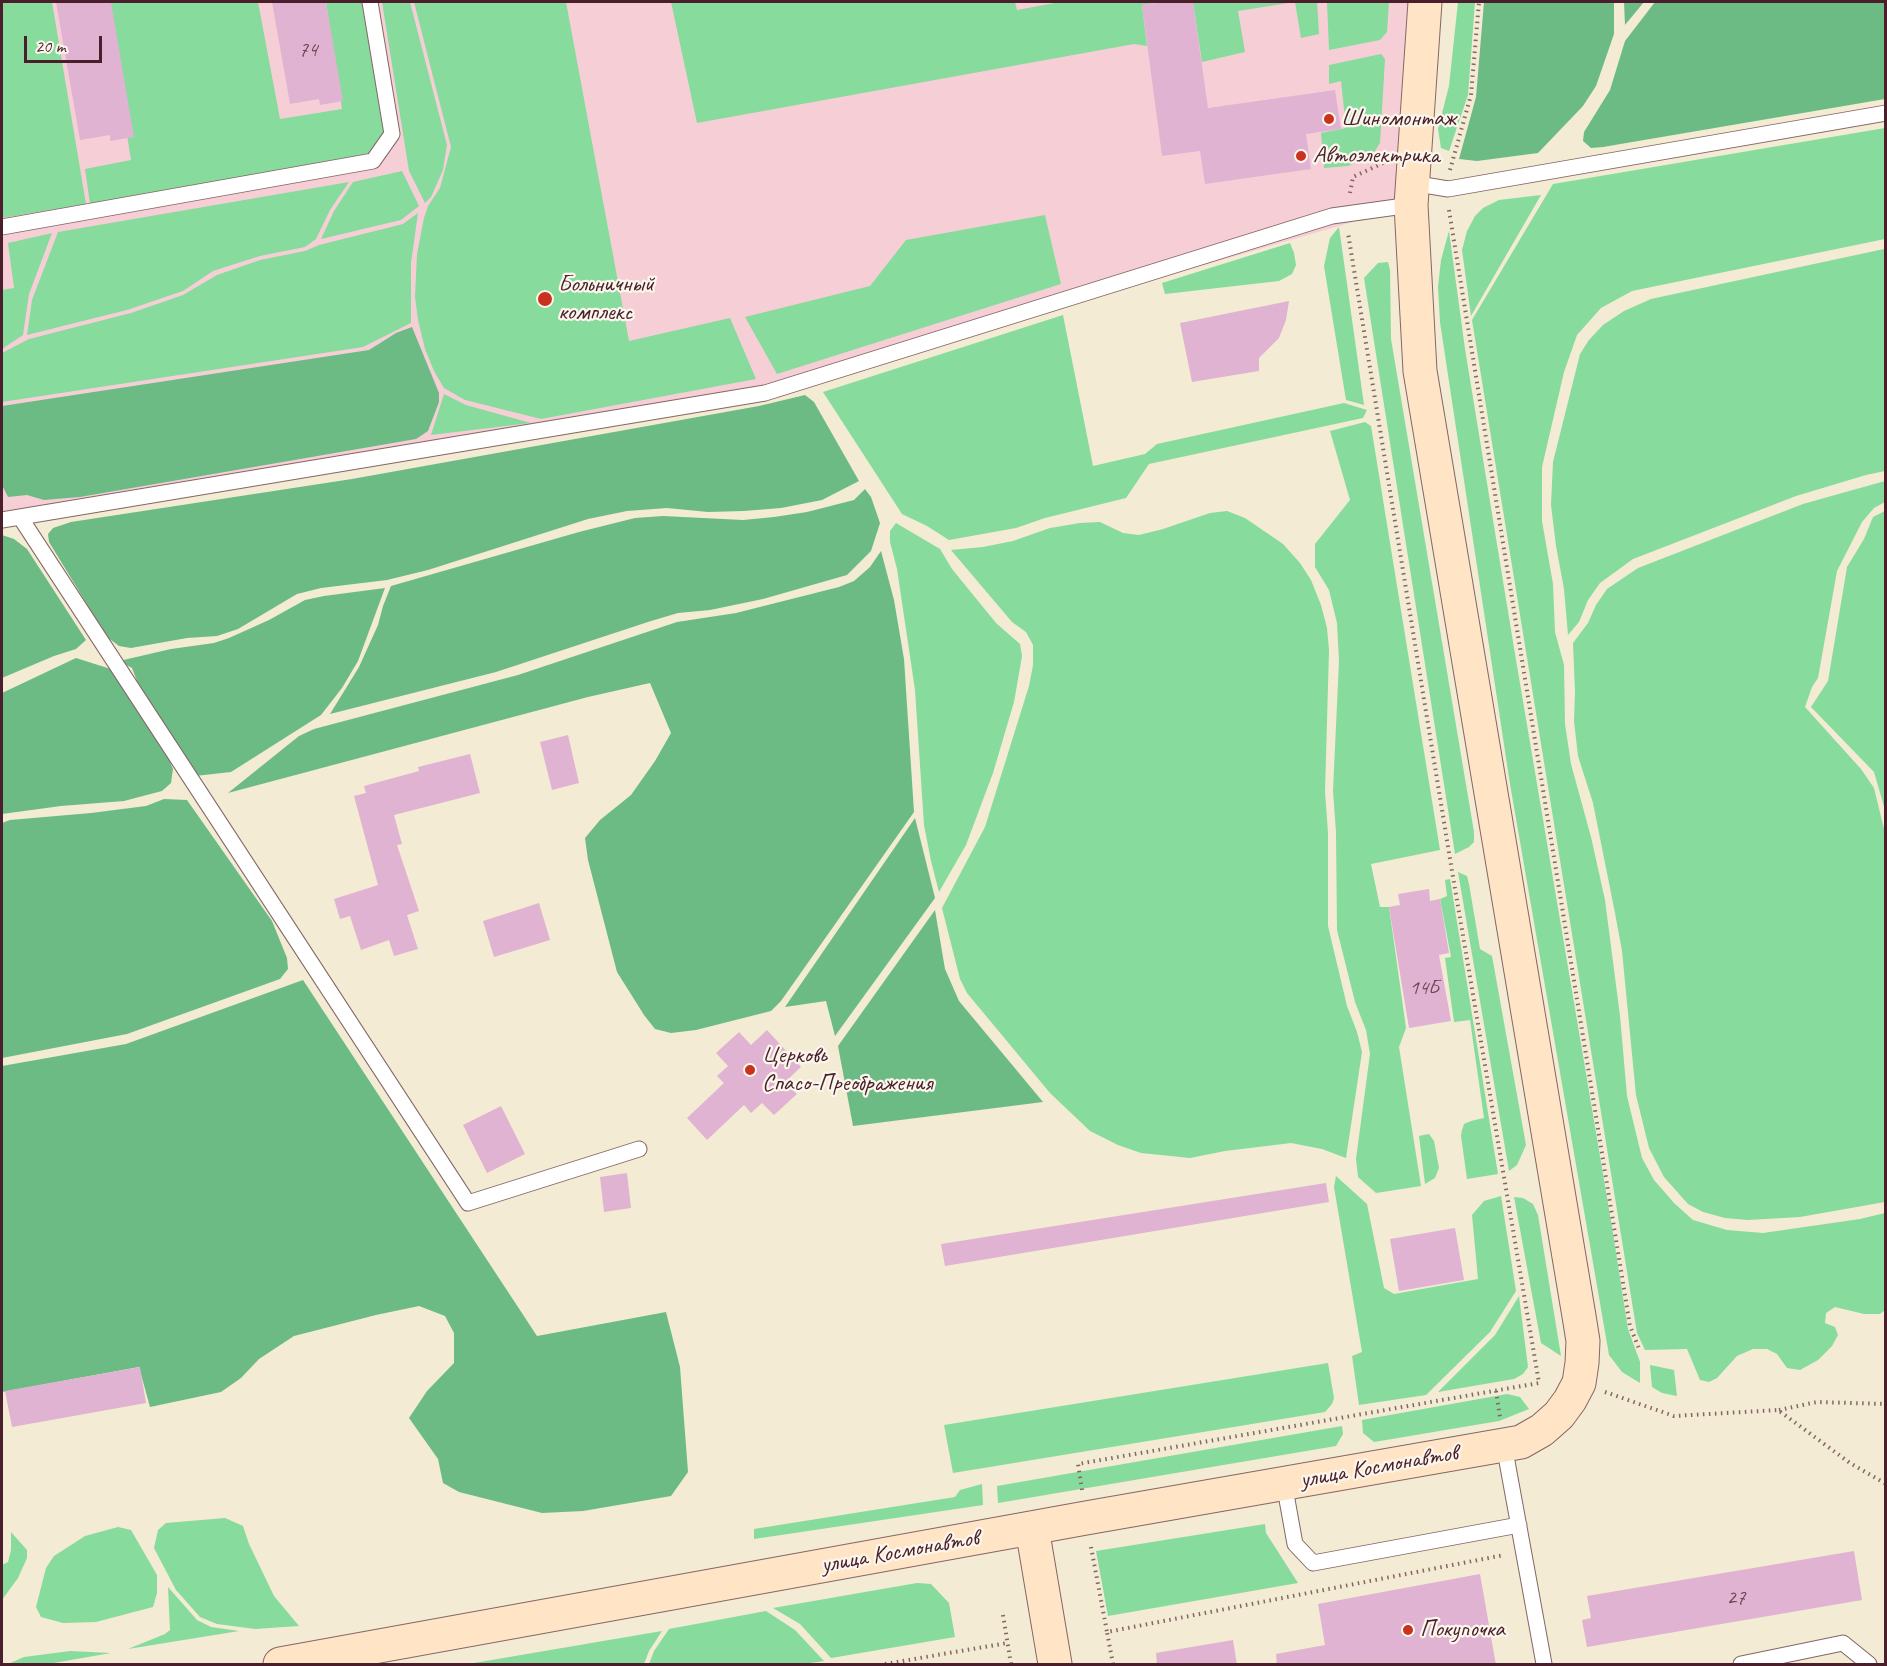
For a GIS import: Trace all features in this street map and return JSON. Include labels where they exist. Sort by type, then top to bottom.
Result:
[{"type":"main road","points":[[1425,2],[1412,194],[1420,371],[1582,1341],[1579,1383],[1559,1415],[1542,1430],[1513,1443]]},
{"type":"main road","name":"улица Космонавтов","points":[[280,1665],[347,1659],[1032,1528],[1513,1443]]},
{"type":"main road","points":[[1032,1528],[1055,1665]]},
{"type":"lane","points":[[2,227],[373,161],[392,134],[370,2]]},
{"type":"lane","points":[[2,520],[765,393],[1321,220],[1412,194],[1886,113]]},
{"type":"lane","points":[[20,517],[468,1203],[639,1149]]},
{"type":"lane","points":[[1513,1443],[1519,1525],[1544,1665]]},
{"type":"lane","points":[[1284,1483],[1295,1544],[1313,1563],[1519,1525]]},
{"type":"lane","points":[[1741,1665],[1771,1661],[1843,1643],[1869,1665]]},
{"type":"path","points":[[1479,2],[1471,95],[1447,180],[1452,225],[1630,1326],[1640,1351]]},
{"type":"path","points":[[1113,1665],[1078,1464],[1539,1383],[1345,215],[1353,177],[1383,165],[1383,153]]},
{"type":"path","points":[[1579,1383],[1674,1416],[1778,1410],[1817,1402],[1886,1404]]},
{"type":"path","points":[[1778,1410],[1850,1463],[1886,1484]]},
{"type":"path","points":[[1107,1632],[1523,1551]]},
{"type":"path","points":[[1003,1615],[1011,1665]]},
{"type":"path","points":[[885,1665],[1007,1643]]},
{"type":"shaded area","name":"Больничный комплекс","points":[[2,2],[1425,2],[1411,205],[765,393],[2,520]]},
{"type":"green space","points":[[2,2],[52,2],[86,204],[2,218]]},
{"type":"green space","points":[[106,2],[258,2],[280,119],[342,109],[326,2],[364,2],[385,133],[374,153],[359,161],[90,204],[85,169],[131,160]]},
{"type":"green space","points":[[382,2],[410,2],[447,145],[443,170],[431,197],[425,203],[409,171]]},
{"type":"green space","points":[[414,2],[566,2],[629,341],[730,318],[756,379],[541,419],[465,400],[444,388],[425,349],[415,297],[417,254],[424,218],[428,206],[440,188],[451,147]]},
{"type":"green space","points":[[671,2],[1015,2],[1017,10],[1060,2],[1161,2],[1142,5],[1147,46],[1134,44],[697,123]]},
{"type":"green space","points":[[1193,2],[1295,2],[1238,11],[1245,52],[1202,62]]},
{"type":"green space","points":[[1295,2],[1317,2],[1319,34],[1301,38]]},
{"type":"green space","points":[[1327,2],[1389,2],[1387,32],[1380,40],[1329,50]]},
{"type":"green space","points":[[1458,2],[1475,2],[1468,95],[1449,151],[1441,148],[1438,129],[1449,86]]},
{"type":"green space","points":[[1484,2],[1614,2],[1614,34],[1596,86],[1583,106],[1538,153],[1477,161],[1459,159],[1476,97]]},
{"type":"green space","points":[[1624,2],[1644,2],[1625,25]]},
{"type":"green space","points":[[1655,2],[1885,2],[1885,99],[1591,148],[1583,141],[1584,132],[1610,90],[1625,41]]},
{"type":"green space","points":[[1381,54],[1385,59],[1380,143],[1373,154],[1348,166],[1324,168],[1321,133],[1346,128],[1341,81],[1329,84],[1329,65]]},
{"type":"green space","points":[[1885,128],[1885,239],[1632,291],[1601,308],[1577,335],[1564,372],[1542,467],[1542,521],[1553,584],[1555,632],[1564,665],[1565,724],[1571,764],[1605,900],[1620,1016],[1627,1096],[1642,1158],[1654,1180],[1693,1220],[1727,1230],[1763,1233],[1860,1219],[1885,1213],[1885,1310],[1880,1314],[1864,1314],[1835,1307],[1826,1313],[1825,1323],[1835,1327],[1838,1335],[1832,1346],[1818,1360],[1800,1370],[1787,1368],[1777,1354],[1767,1349],[1753,1349],[1737,1356],[1717,1378],[1709,1382],[1700,1380],[1687,1349],[1645,1350],[1637,1333],[1472,320],[1553,184]]},
{"type":"green space","points":[[402,171],[419,206],[401,220],[321,239],[334,211],[353,182]]},
{"type":"green space","points":[[349,182],[330,210],[316,239],[305,247],[260,256],[213,271],[183,291],[127,310],[27,335],[32,300],[58,232]]},
{"type":"green space","points":[[1541,195],[1471,316],[1462,250],[1467,231],[1475,216],[1483,208],[1499,200]]},
{"type":"green space","points":[[418,213],[411,263],[411,323],[363,347],[2,402],[2,353],[29,339],[131,313],[183,295],[217,275],[260,260],[305,251],[319,245],[403,224]]},
{"type":"green space","points":[[1045,215],[1061,284],[777,374],[745,317],[870,286],[906,240]]},
{"type":"green space","points":[[1339,227],[1364,405],[1346,400],[1324,266],[1330,238]]},
{"type":"green space","points":[[1449,231],[1465,349],[1514,648],[1628,1329],[1640,1362],[1640,1383],[1622,1372],[1609,1355],[1510,784],[1440,322],[1438,287],[1441,260]]},
{"type":"green space","points":[[52,233],[29,294],[23,335],[2,349],[2,290],[14,288],[8,243]]},
{"type":"green space","points":[[1290,243],[1296,265],[1292,274],[1279,281],[1165,294],[1162,283]]},
{"type":"green space","points":[[1884,249],[1885,471],[1796,496],[1633,559],[1600,583],[1588,600],[1579,622],[1568,635],[1564,589],[1551,505],[1553,462],[1580,354],[1589,340],[1603,325],[1624,311],[1651,299]]},
{"type":"green space","points":[[1388,262],[1391,339],[1474,832],[1474,842],[1455,854],[1364,278],[1378,263]]},
{"type":"green space","points":[[1063,315],[1093,466],[1145,454],[1157,444],[1344,403],[1367,410],[1363,418],[1149,464],[1126,498],[1045,518],[1016,528],[949,540],[902,514],[823,392]]},
{"type":"green space","points":[[412,327],[439,393],[439,402],[428,431],[416,439],[80,497],[44,500],[27,495],[8,497],[2,485],[2,406],[369,350],[396,333]]},
{"type":"green space","points":[[444,394],[466,405],[531,423],[431,435]]},
{"type":"green space","points":[[805,395],[814,402],[859,481],[822,500],[781,508],[744,511],[708,512],[667,508],[627,511],[588,519],[428,570],[387,580],[321,588],[297,594],[238,629],[217,636],[187,638],[131,648],[119,646],[107,637],[49,542],[48,534],[53,528],[71,522],[352,479],[759,406]]},
{"type":"green space","points":[[1365,422],[1371,426],[1440,850],[1371,864],[1380,907],[1389,907],[1406,1028],[1399,1047],[1421,1186],[1376,1193],[1358,1177],[1356,1159],[1370,1054],[1366,1030],[1355,1002],[1337,930],[1336,832],[1333,791],[1339,661],[1337,623],[1329,590],[1315,567],[1315,544],[1350,500],[1330,431]]},
{"type":"green space","points":[[1885,481],[1885,502],[1874,508],[1862,522],[1837,571],[1818,678],[1805,707],[1861,769],[1874,788],[1885,833],[1885,1202],[1800,1217],[1748,1220],[1725,1218],[1703,1212],[1688,1204],[1664,1177],[1649,1148],[1636,1095],[1622,951],[1593,803],[1578,756],[1574,721],[1573,643],[1588,623],[1607,589],[1638,568],[1803,504]]},
{"type":"green space","points":[[865,489],[871,497],[880,523],[871,551],[847,575],[763,599],[710,610],[678,613],[496,672],[330,714],[359,667],[378,625],[391,586],[635,518],[663,516],[743,520],[774,517],[807,512],[854,500]]},
{"type":"green space","points":[[1227,511],[1245,518],[1283,544],[1300,563],[1311,580],[1327,628],[1329,650],[1325,792],[1328,833],[1328,926],[1347,1006],[1362,1052],[1346,1158],[1322,1149],[1291,1143],[1190,1158],[1141,1153],[1090,1131],[1050,1093],[967,993],[960,979],[942,908],[985,827],[1029,686],[1033,665],[1033,645],[1026,632],[1012,622],[951,550],[1013,541],[1050,528],[1080,523],[1100,522],[1123,533],[1139,535],[1210,513]]},
{"type":"green space","points":[[1885,511],[1885,810],[1874,772],[1811,707],[1828,681],[1847,567],[1864,539],[1873,517]]},
{"type":"green space","points":[[896,523],[940,549],[952,569],[996,623],[1020,644],[1022,656],[1014,702],[993,773],[966,845],[939,892],[924,825],[915,690],[897,569],[890,542],[890,531]]},
{"type":"green space","points":[[2,535],[14,539],[27,549],[86,640],[76,649],[2,678]]},
{"type":"green space","points":[[881,551],[894,600],[904,659],[914,812],[781,1001],[771,1011],[696,1030],[671,1033],[655,1029],[617,972],[588,860],[585,838],[600,820],[631,795],[671,733],[650,683],[588,697],[228,793],[299,736],[314,729],[518,675],[677,622],[736,613],[839,587],[854,581],[870,567]]},
{"type":"green space","points":[[385,588],[358,661],[342,688],[321,715],[231,772],[195,776],[139,686],[132,668],[119,661],[171,649],[214,643],[269,620],[305,600]]},
{"type":"green space","points":[[76,658],[117,671],[164,747],[173,769],[171,783],[162,791],[124,801],[2,814],[2,693]]},
{"type":"green space","points":[[164,799],[187,800],[272,921],[287,958],[288,969],[280,979],[127,1034],[2,1058],[2,823],[10,820],[146,806]]},
{"type":"green space","points":[[915,818],[935,898],[835,1036],[826,1001],[785,1007]]},
{"type":"green space","points":[[1458,872],[1467,876],[1480,949],[1492,956],[1526,1145],[1517,1165],[1509,1171]]},
{"type":"green space","points":[[1450,879],[1498,1174],[1467,1179],[1462,1130],[1464,1124],[1484,1118],[1470,1020],[1454,1022],[1445,958],[1451,957],[1440,899],[1447,896],[1445,880]]},
{"type":"green space","points":[[935,910],[945,969],[959,1001],[1043,1102],[853,1126],[838,1046]]},
{"type":"green space","points":[[303,980],[537,1336],[666,1312],[680,1367],[688,1472],[671,1496],[583,1511],[542,1513],[459,1492],[443,1483],[438,1459],[409,1418],[427,1391],[454,1363],[454,1333],[445,1316],[419,1306],[294,1336],[259,1359],[241,1378],[221,1392],[150,1407],[139,1367],[2,1392],[2,1066],[126,1044]]},
{"type":"green space","points":[[1429,1134],[1434,1141],[1439,1168],[1435,1178],[1425,1184],[1419,1136]]},
{"type":"green space","points":[[1336,1176],[1367,1204],[1384,1288],[1394,1294],[1478,1279],[1472,1215],[1484,1201],[1501,1196],[1516,1291],[1490,1332],[1426,1395],[1359,1405],[1352,1356],[1362,1352],[1334,1187]]},
{"type":"green space","points":[[1514,1197],[1523,1198],[1533,1204],[1538,1215],[1561,1356],[1541,1343]]},
{"type":"green space","points":[[1519,1296],[1528,1367],[1523,1374],[1514,1379],[1438,1392],[1495,1335]]},
{"type":"green space","points":[[1328,1363],[1334,1398],[1325,1412],[953,1473],[944,1425]]},
{"type":"green space","points":[[1650,1365],[1674,1370],[1677,1396],[1662,1393],[1652,1387]]},
{"type":"green space","points":[[1507,1394],[1520,1397],[1529,1409],[1499,1421],[1374,1442],[1363,1433],[1362,1420]]},
{"type":"green space","points":[[1342,1426],[1343,1434],[1336,1446],[998,1503],[997,1486]]},
{"type":"green space","points":[[982,1484],[983,1505],[754,1539],[754,1529],[955,1497],[960,1490]]},
{"type":"green space","points":[[225,1518],[243,1526],[249,1544],[274,1596],[299,1626],[255,1629],[217,1624],[200,1617],[176,1590],[154,1548],[158,1530],[166,1523]]},
{"type":"green space","points":[[1265,1524],[1266,1533],[1298,1583],[1108,1616],[1096,1551]]},
{"type":"green space","points":[[118,1527],[131,1530],[157,1575],[157,1593],[153,1607],[96,1622],[63,1623],[41,1617],[36,1607],[46,1568],[54,1556],[85,1536]]},
{"type":"green space","points":[[11,1532],[27,1550],[27,1558],[18,1578],[2,1600],[2,1565],[8,1562]]},
{"type":"green space","points":[[917,1583],[931,1584],[949,1603],[955,1637],[831,1658],[800,1624],[773,1608]]},
{"type":"green space","points":[[168,1587],[197,1620],[211,1627],[239,1631],[128,1649],[170,1630]]},
{"type":"green space","points":[[766,1611],[795,1630],[824,1661],[803,1664],[649,1664],[654,1651],[669,1629]]},
{"type":"green space","points":[[662,1631],[649,1651],[644,1664],[468,1664]]},
{"type":"green space","points":[[70,1651],[111,1653],[48,1664],[8,1664],[24,1657]]},
{"type":"building","points":[[56,2],[111,2],[134,137],[110,141],[110,135],[80,140]]},
{"type":"building","points":[[272,2],[326,2],[343,101],[320,105],[319,99],[290,104]]},
{"type":"building","points":[[1193,2],[1208,108],[1335,90],[1341,129],[1306,134],[1311,169],[1205,184],[1200,151],[1162,156],[1142,5]]},
{"type":"building","points":[[1289,301],[1286,320],[1279,338],[1259,358],[1259,371],[1192,382],[1180,323]]},
{"type":"building","points":[[568,735],[579,783],[552,790],[540,742]]},
{"type":"building","points":[[470,754],[480,793],[394,815],[402,844],[397,845],[419,911],[407,915],[418,949],[394,956],[389,940],[361,950],[350,916],[340,919],[334,899],[378,885],[354,796],[366,793],[364,786],[419,771],[418,767]]},
{"type":"building","points":[[1429,889],[1430,901],[1440,899],[1449,953],[1439,955],[1451,1021],[1409,1028],[1389,907],[1400,905],[1398,894]]},
{"type":"building","points":[[539,903],[550,940],[494,957],[483,921]]},
{"type":"building","points":[[767,1030],[801,1067],[785,1082],[797,1094],[774,1115],[762,1103],[751,1113],[744,1105],[707,1140],[687,1118],[724,1083],[717,1076],[728,1066],[716,1053],[739,1032],[751,1045]]},
{"type":"building","points":[[501,1106],[525,1154],[487,1173],[463,1125]]},
{"type":"building","points":[[627,1173],[631,1208],[604,1212],[600,1177]]},
{"type":"building","points":[[1326,1183],[1329,1202],[945,1266],[941,1244]]},
{"type":"building","points":[[1455,1228],[1464,1280],[1399,1291],[1390,1239]]},
{"type":"building","points":[[140,1367],[146,1403],[12,1427],[5,1391]]},
{"type":"building","points":[[1854,1551],[1862,1600],[1587,1647],[1582,1620],[1591,1618],[1587,1596]]},
{"type":"building","points":[[1480,1574],[1496,1665],[1277,1665],[1276,1654],[1325,1645],[1318,1604]]},
{"type":"building","points":[[1233,1640],[1237,1665],[1157,1665],[1156,1653]]},
{"type":"place","name":"Шиномонтаж","points":[[1329,119]]},
{"type":"place","name":"Автоэлектрика","points":[[1301,156]]},
{"type":"place","name":"Больничный комплекс","points":[[545,299]]},
{"type":"place","name":"Церковь Спасо-Преображения","points":[[750,1070]]},
{"type":"place","name":"Покупочка","points":[[1408,1630]]}]
